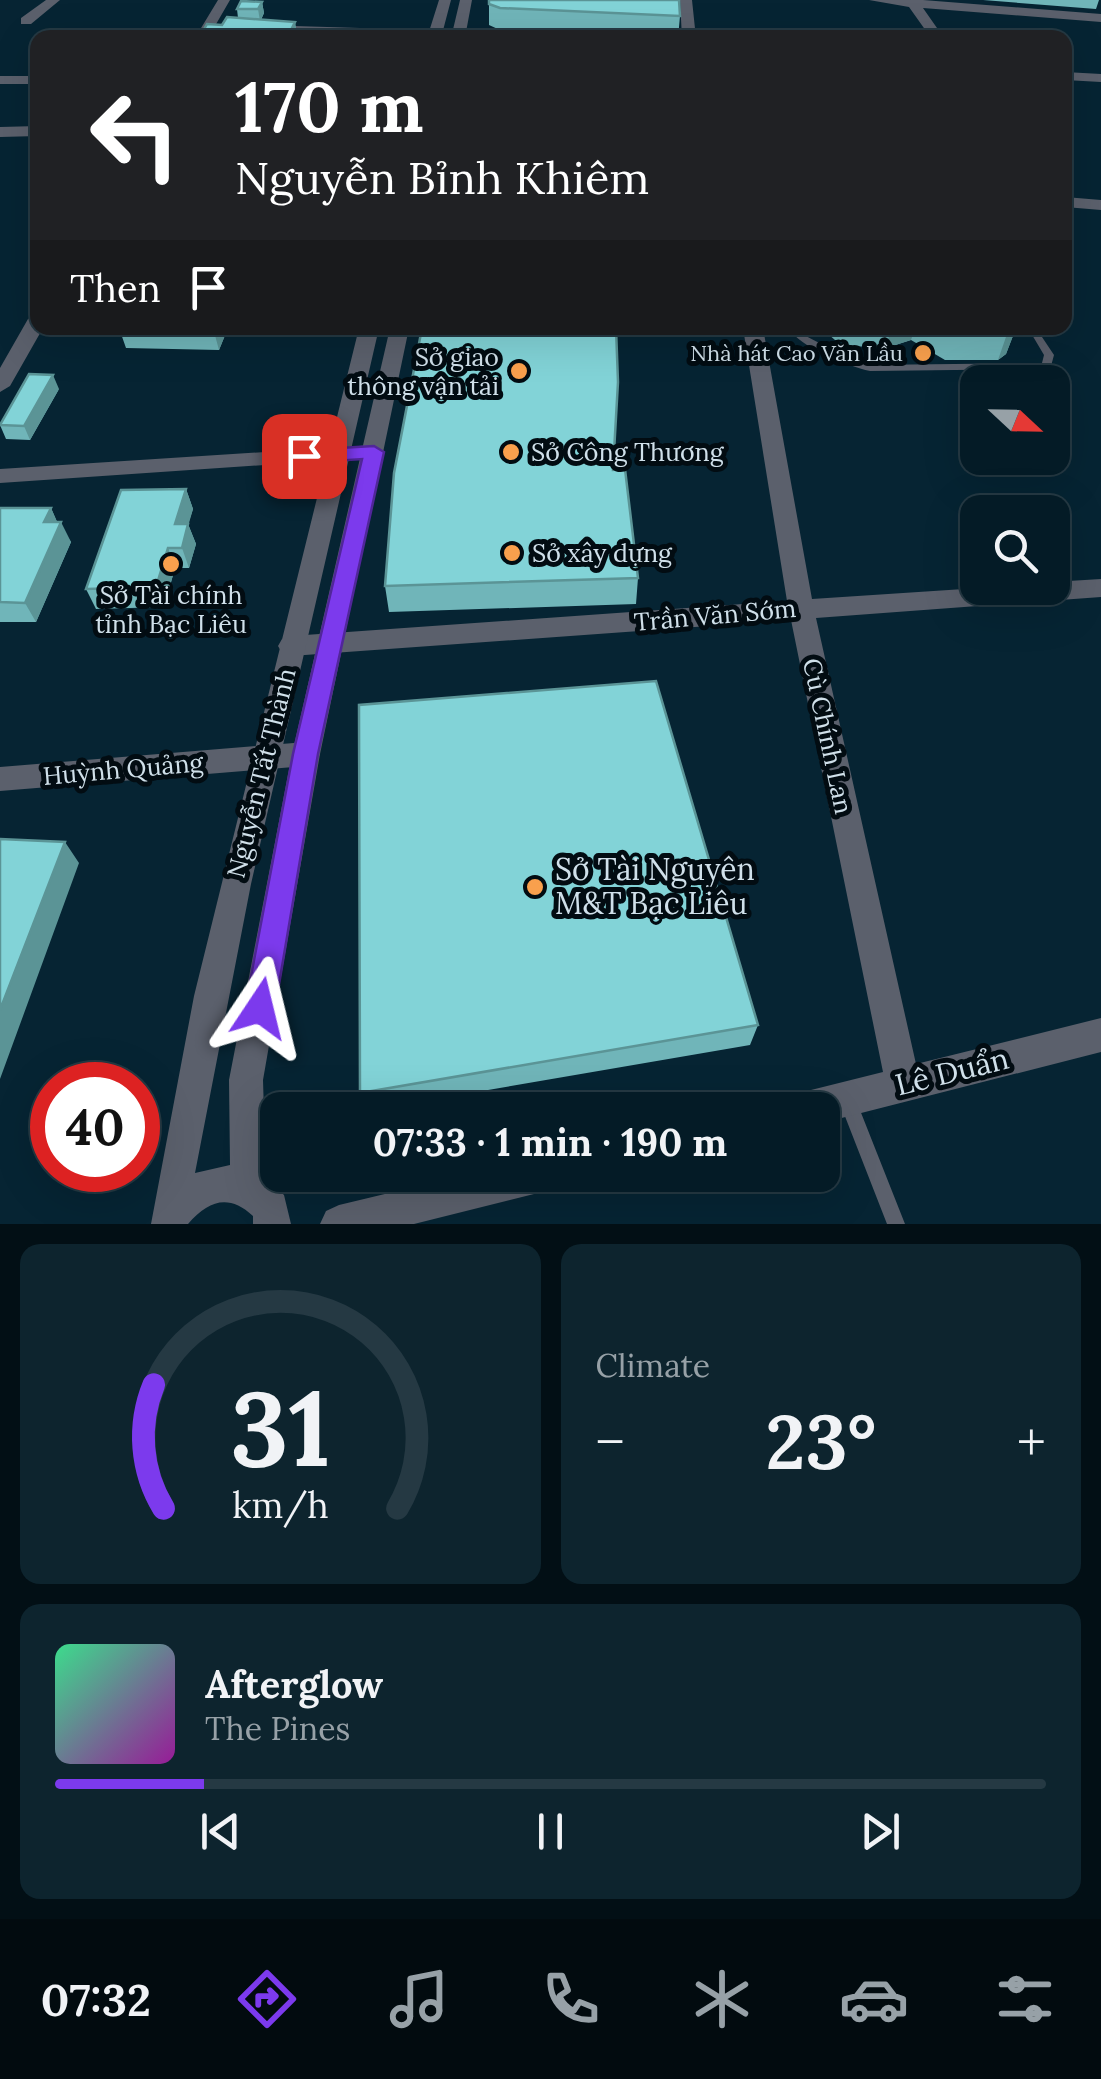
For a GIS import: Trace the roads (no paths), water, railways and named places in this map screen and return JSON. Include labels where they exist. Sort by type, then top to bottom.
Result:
[{"type":"street","points":[[26,22],[54,0]]},
{"type":"street","points":[[205,30],[224,0]]},
{"type":"street","points":[[436,30],[445,0]]},
{"type":"street","points":[[459,30],[466,0]]},
{"type":"street","points":[[686,0],[688,30]]},
{"type":"street","points":[[875,0],[1101,18]]},
{"type":"street","points":[[912,2],[932,30]]},
{"type":"street","points":[[215,30],[226,28]]},
{"type":"street","points":[[245,28],[292,30]]},
{"type":"street","points":[[1072,76],[1101,78]]},
{"type":"street","points":[[0,80],[30,80]]},
{"type":"street","points":[[0,132],[30,131]]},
{"type":"street","points":[[1072,203],[1101,205]]},
{"type":"street","points":[[2,376],[30,332]]},
{"type":"street","name":"Nguyễn Tất Thành","points":[[167,1223],[191,1075],[263,758],[368,335]]},
{"type":"street","name":"Nguyễn Tất Thành","points":[[167,1223],[191,1194],[232,1182],[248,1188],[246,1080],[306,754],[399,335]]},
{"type":"street","name":"Cù Chính Lan","points":[[754,335],[800,608],[904,1084]]},
{"type":"street","points":[[0,476],[374,452]]},
{"type":"street","name":"Trần Văn Sớm","points":[[292,646],[1101,588]]},
{"type":"street","name":"Huỳnh Quảng","points":[[0,779],[306,754]]},
{"type":"street","name":"Lê Duẩn","points":[[840,1101],[1101,1035]]},
{"type":"street","points":[[248,1188],[271,1208],[272,1224]]},
{"type":"street","points":[[339,1224],[469,1192]]},
{"type":"lane","points":[[797,335],[852,364],[870,368],[976,368],[1046,366],[1049,355],[1036,335]]},
{"type":"lane","points":[[848,1099],[896,1224]]},
{"type":"place","name":"Nhà hát Cao Văn Lầu","points":[[923,353]]},
{"type":"place","name":"Sở giao thông vận tải","points":[[519,371]]},
{"type":"place","name":"Sở Công Thương","points":[[511,452]]},
{"type":"place","name":"Sở xây dựng","points":[[512,553]]},
{"type":"place","name":"Sở Tài chính tỉnh Bạc Liêu","points":[[171,564]]},
{"type":"place","name":"Sở Tài Nguyên M&T Bạc Liêu","points":[[535,887]]}]
